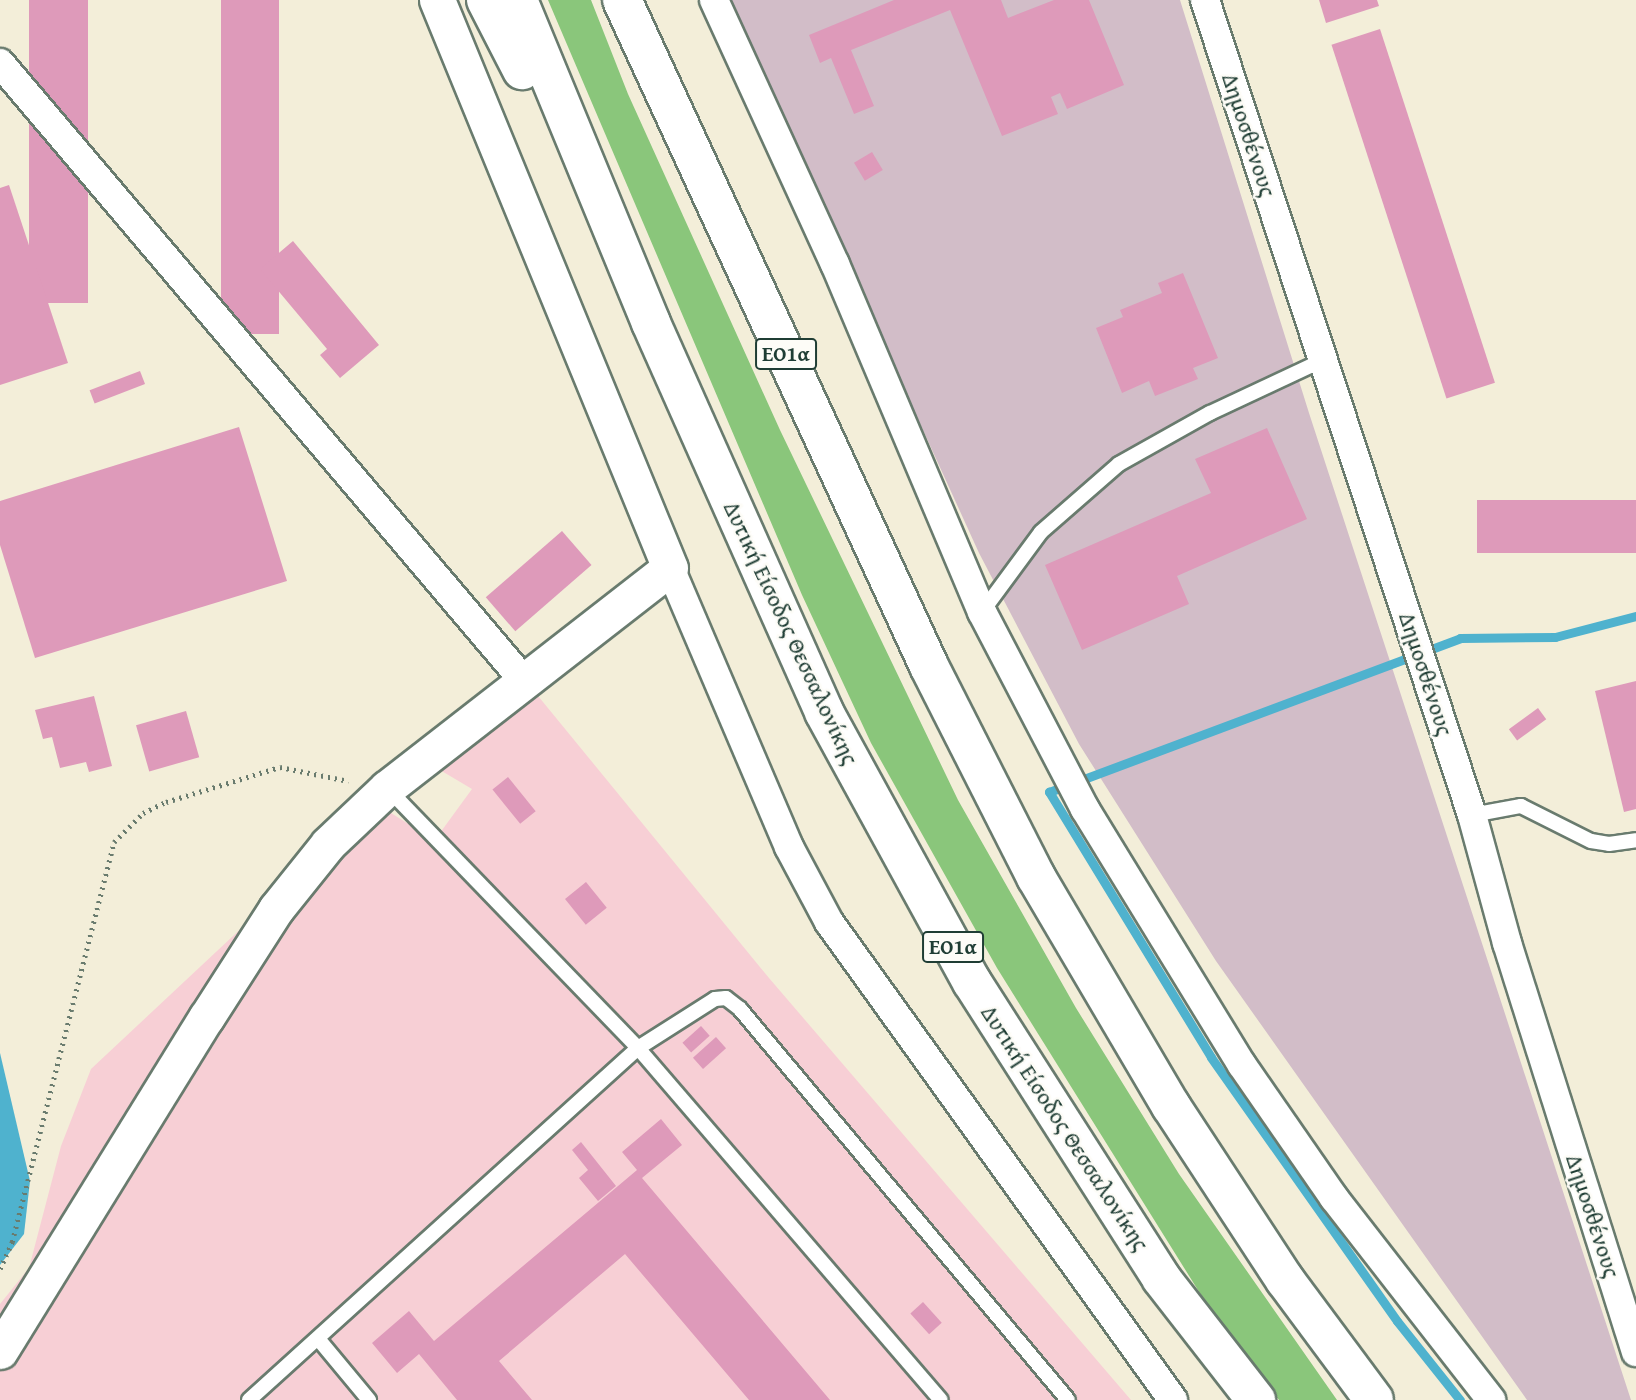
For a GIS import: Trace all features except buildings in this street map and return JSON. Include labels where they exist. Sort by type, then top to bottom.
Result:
[{"type":"highway","points":[[486,0],[651,323]]},
{"type":"highway","name":"Δυτική Είσοδος Θεσσαλονίκης","points":[[517,0],[651,323],[824,712],[972,982],[1161,1278],[1255,1400]]},
{"type":"highway","name":"ΕΟ1α","points":[[622,0],[929,666],[1036,877],[1171,1106],[1285,1280],[1374,1400]]},
{"type":"highway","points":[[645,0],[686,135]]},
{"type":"street","points":[[437,0],[670,568],[789,846],[829,922],[1173,1400]]},
{"type":"street","points":[[713,0],[862,324],[982,611],[1085,809],[1214,1021],[1326,1187],[1491,1400]]},
{"type":"street","name":"Δημοσθένους","points":[[1205,0],[1472,815],[1507,943],[1636,1352]]},
{"type":"street","points":[[0,63],[525,682]]},
{"type":"street","points":[[0,1351],[276,909],[328,844],[387,788],[670,568]]},
{"type":"lane","points":[[982,611],[1041,532],[1119,464],[1210,413],[1323,360]]},
{"type":"lane","points":[[387,788],[638,1048],[941,1400]]},
{"type":"lane","points":[[1472,815],[1521,806],[1591,841],[1609,844],[1636,840]]},
{"type":"lane","points":[[249,1400],[320,1340],[638,1048],[715,999],[726,998],[740,1009],[1068,1400]]},
{"type":"lane","points":[[320,1340],[369,1400]]},
{"type":"path","points":[[0,1269],[12,1242],[114,842],[143,813],[166,802],[280,767],[387,788]]},
{"type":"shaded area","points":[[727,0],[1180,0],[1309,413],[1631,1400],[1527,1400],[1216,961],[1079,744],[979,553]]},
{"type":"shaded area","points":[[534,691],[769,978],[1131,1400],[0,1400],[0,1304],[29,1268],[61,1146],[91,1069],[375,803],[442,845],[437,837],[472,789],[440,770]]},
{"type":"green space","points":[[548,0],[591,0],[628,94],[780,430],[958,800],[1076,1008],[1179,1174],[1337,1400],[1279,1400],[1221,1327],[997,968],[871,743],[802,595]]},
{"type":"water","points":[[0,1053],[30,1181],[24,1234],[0,1265]]},
{"type":"waterway","points":[[1460,1400],[1397,1321],[1211,1057],[1049,792],[1460,638],[1555,637],[1636,616]]}]
